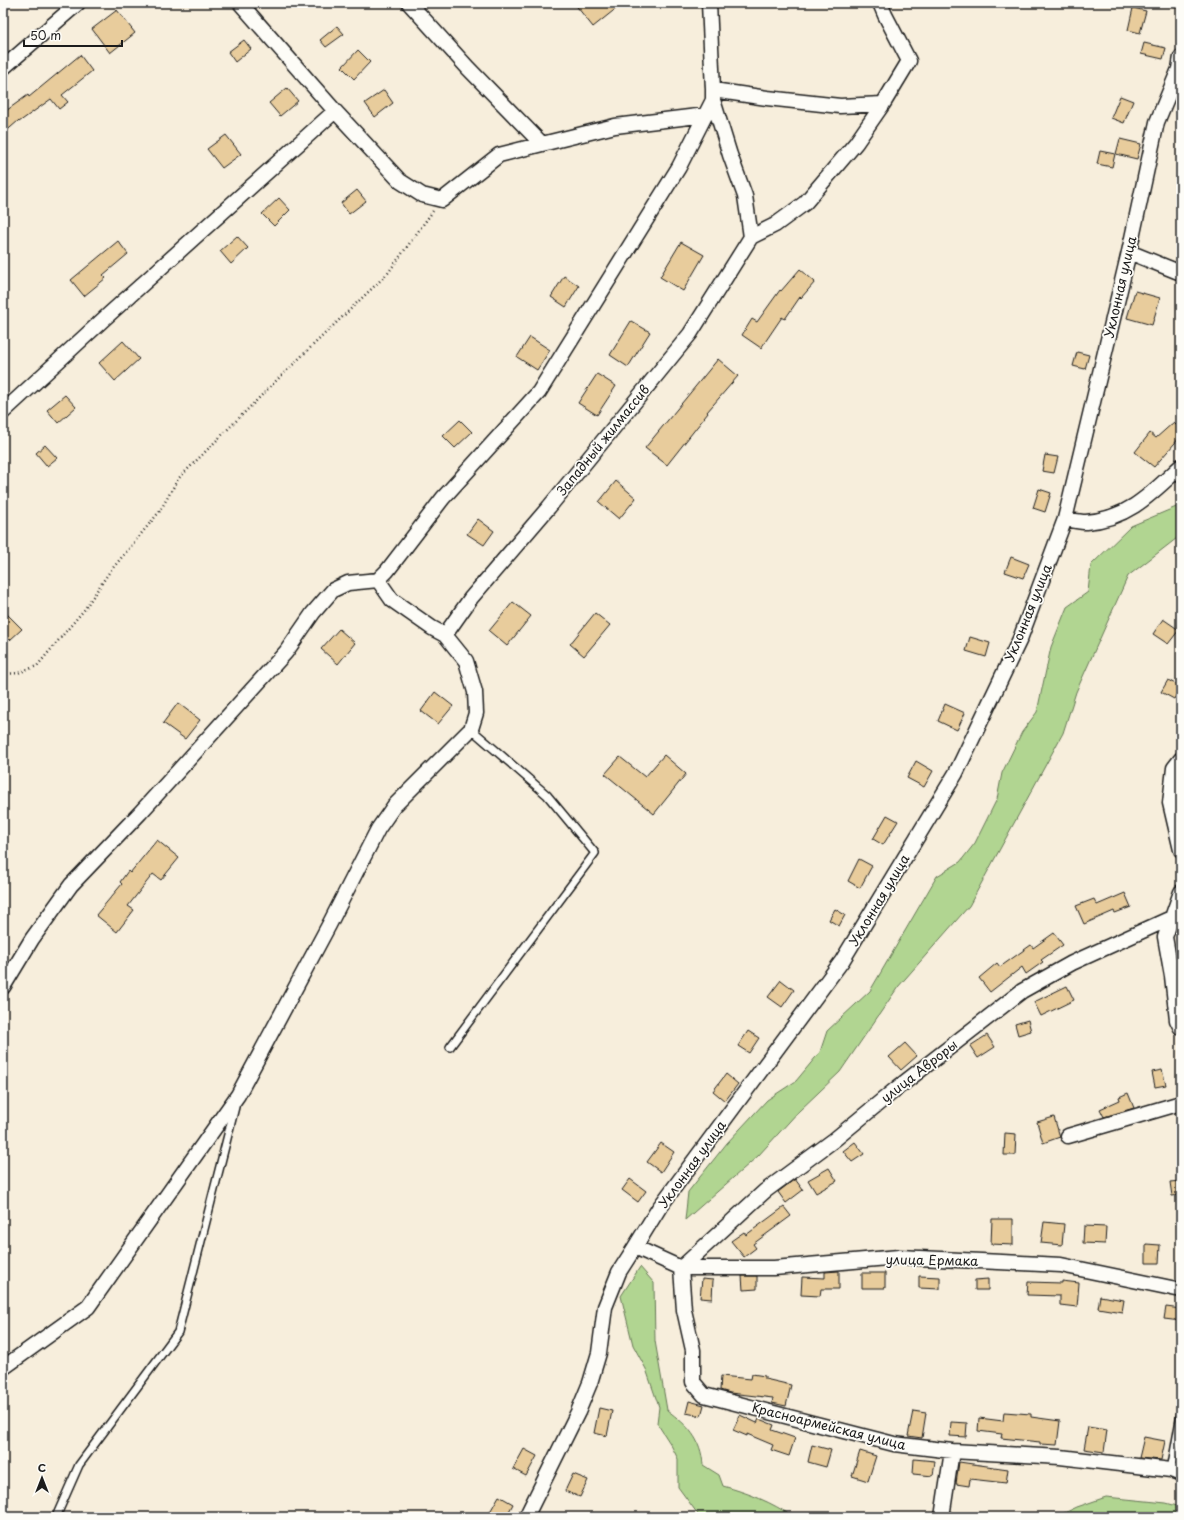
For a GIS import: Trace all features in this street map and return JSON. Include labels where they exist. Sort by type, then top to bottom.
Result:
[{"type":"street","points":[[3,68],[78,3]]},
{"type":"street","points":[[240,3],[335,111],[400,181],[422,195],[442,200],[499,155],[615,126],[706,115]]},
{"type":"street","points":[[409,3],[468,68],[542,144]]},
{"type":"street","points":[[709,3],[713,95],[730,155],[745,196],[751,237],[775,225],[805,203],[856,143],[883,104],[909,61],[880,3]]},
{"type":"street","name":"Уклонная улица","points":[[526,1517],[578,1412],[590,1383],[599,1353],[605,1307],[619,1272],[659,1208],[842,960],[956,772],[1020,639],[1065,519],[1129,252],[1157,122],[1179,69],[1181,58]]},
{"type":"street","points":[[713,95],[766,98],[840,106],[883,104]]},
{"type":"street","points":[[3,987],[32,939],[71,885],[140,813],[286,652],[313,613],[333,590],[348,583],[378,580],[443,498],[539,392],[679,167],[706,115],[713,95]]},
{"type":"street","points":[[3,412],[335,111]]},
{"type":"street","name":"Западный жилмассив","points":[[445,635],[471,598],[549,508],[690,334],[751,237]]},
{"type":"street","points":[[1129,252],[1181,273]]},
{"type":"street","points":[[1065,519],[1085,522],[1116,516],[1141,502],[1181,466]]},
{"type":"street","points":[[3,1368],[88,1307],[238,1095],[329,925],[378,829],[394,806],[471,729],[476,713],[475,692],[466,661],[445,635],[432,628],[392,600],[378,580]]},
{"type":"street","points":[[1181,759],[1174,768],[1170,803],[1181,850]]},
{"type":"street","points":[[1181,892],[1176,914],[1165,937],[1172,976],[1177,1020],[1181,1028]]},
{"type":"street","name":"улица Авроры","points":[[681,1268],[765,1191],[834,1140],[896,1088],[1022,990],[1072,963],[1176,914]]},
{"type":"street","points":[[1068,1136],[1181,1102]]},
{"type":"street","points":[[635,1247],[681,1268]]},
{"type":"street","name":"улица Ермака","points":[[681,1268],[774,1268],[906,1257],[1061,1264],[1181,1290]]},
{"type":"street","name":"Красноармейская улица","points":[[681,1268],[684,1310],[693,1350],[693,1382],[704,1395],[894,1444],[952,1451],[1060,1457],[1176,1472]]},
{"type":"street","points":[[942,1517],[952,1451]]},
{"type":"lane","points":[[1177,3],[1181,4]]},
{"type":"lane","points":[[450,1046],[594,853],[547,795],[471,729]]},
{"type":"lane","points":[[56,1517],[78,1464],[178,1332],[238,1095]]},
{"type":"lane","points":[[1176,1472],[1181,1414]]},
{"type":"path","points":[[3,674],[18,673],[37,666],[84,610],[108,574],[160,511],[178,479],[280,377],[388,273],[442,200]]},
{"type":"green space","points":[[1181,505],[1181,535],[1128,576],[1076,692],[1063,733],[969,906],[898,987],[840,1072],[799,1111],[758,1156],[685,1220],[688,1192],[727,1143],[767,1100],[796,1081],[820,1052],[827,1031],[870,991],[937,876],[960,862],[975,843],[997,799],[1002,773],[1022,732],[1037,712],[1051,647],[1067,607],[1088,592],[1091,565],[1131,526]]},
{"type":"green space","points":[[640,1267],[654,1283],[655,1341],[667,1410],[692,1433],[699,1447],[703,1465],[719,1475],[723,1486],[760,1498],[793,1517],[700,1517],[678,1487],[678,1459],[657,1423],[659,1407],[646,1369],[633,1345],[621,1296]]},
{"type":"green space","points":[[1106,1497],[1166,1503],[1181,1507],[1181,1517],[1056,1517],[1077,1507]]},
{"type":"building","points":[[574,3],[623,3],[593,27]]},
{"type":"building","points":[[1133,8],[1146,11],[1140,33],[1128,30]]},
{"type":"building","points":[[117,10],[135,33],[110,53],[92,29]]},
{"type":"building","points":[[337,26],[344,34],[326,47],[320,40]]},
{"type":"building","points":[[244,40],[251,49],[235,62],[228,52]]},
{"type":"building","points":[[1144,43],[1166,48],[1163,59],[1141,54]]},
{"type":"building","points":[[358,50],[370,62],[354,79],[342,67]]},
{"type":"building","points":[[80,55],[92,71],[62,95],[68,102],[59,109],[51,99],[19,122],[18,121],[3,134],[3,113],[28,95],[29,97]]},
{"type":"building","points":[[287,88],[298,101],[280,116],[269,103]]},
{"type":"building","points":[[384,90],[393,103],[375,117],[365,103]]},
{"type":"building","points":[[1120,96],[1133,101],[1124,123],[1111,118]]},
{"type":"building","points":[[226,135],[241,154],[222,168],[207,149]]},
{"type":"building","points":[[1120,139],[1141,144],[1137,159],[1116,154]]},
{"type":"building","points":[[1100,151],[1115,154],[1112,167],[1097,164]]},
{"type":"building","points":[[357,190],[366,201],[349,214],[341,203]]},
{"type":"building","points":[[279,198],[290,210],[274,226],[262,214]]},
{"type":"building","points":[[237,236],[248,248],[231,264],[220,251]]},
{"type":"building","points":[[118,241],[128,254],[103,275],[106,278],[84,296],[71,280]]},
{"type":"building","points":[[681,242],[704,255],[683,291],[660,277]]},
{"type":"building","points":[[800,269],[815,282],[801,298],[800,297],[785,319],[782,317],[761,348],[742,335],[752,319],[757,322],[780,290],[781,291]]},
{"type":"building","points":[[564,276],[579,286],[566,307],[551,297]]},
{"type":"building","points":[[1135,291],[1160,298],[1152,325],[1127,318]]},
{"type":"building","points":[[631,321],[650,332],[628,367],[610,355]]},
{"type":"building","points":[[530,337],[550,350],[537,370],[517,357]]},
{"type":"building","points":[[123,341],[139,359],[115,381],[99,363]]},
{"type":"building","points":[[1077,352],[1089,355],[1085,369],[1073,366]]},
{"type":"building","points":[[718,359],[738,376],[707,412],[708,413],[667,465],[645,448]]},
{"type":"building","points":[[597,374],[616,386],[597,415],[578,403]]},
{"type":"building","points":[[65,395],[76,407],[58,423],[47,410]]},
{"type":"building","points":[[460,420],[472,432],[455,448],[443,436]]},
{"type":"building","points":[[1174,422],[1181,429],[1181,436],[1154,467],[1135,452],[1150,433],[1156,438]]},
{"type":"building","points":[[45,445],[57,458],[47,466],[36,453]]},
{"type":"building","points":[[1045,455],[1058,457],[1054,473],[1042,471]]},
{"type":"building","points":[[616,481],[636,498],[619,519],[599,502]]},
{"type":"building","points":[[1039,489],[1051,493],[1045,512],[1033,508]]},
{"type":"building","points":[[478,519],[494,531],[484,545],[467,534]]},
{"type":"building","points":[[1011,557],[1029,564],[1023,578],[1005,572]]},
{"type":"building","points":[[513,602],[531,616],[507,646],[489,631]]},
{"type":"building","points":[[3,610],[22,629],[10,640],[3,633]]},
{"type":"building","points":[[595,613],[610,625],[584,656],[570,644]]},
{"type":"building","points":[[1163,619],[1179,630],[1168,644],[1153,634]]},
{"type":"building","points":[[339,629],[355,643],[338,664],[321,649]]},
{"type":"building","points":[[970,637],[990,643],[986,657],[966,651]]},
{"type":"building","points":[[1168,680],[1181,687],[1174,699],[1161,692]]},
{"type":"building","points":[[435,692],[453,706],[438,724],[421,711]]},
{"type":"building","points":[[178,703],[200,720],[185,739],[163,723]]},
{"type":"building","points":[[945,704],[965,713],[957,730],[938,721]]},
{"type":"building","points":[[664,755],[686,774],[654,814],[605,774],[620,757],[645,777]]},
{"type":"building","points":[[916,761],[933,771],[924,787],[907,778]]},
{"type":"building","points":[[887,815],[898,821],[883,845],[873,839]]},
{"type":"building","points":[[157,840],[179,858],[161,880],[153,874],[128,906],[134,910],[117,932],[96,915],[122,884],[120,882],[128,871],[130,873]]},
{"type":"building","points":[[859,859],[872,866],[860,888],[848,881]]},
{"type":"building","points":[[1125,893],[1131,907],[1115,913],[1114,911],[1084,924],[1076,906],[1094,899],[1097,905]]},
{"type":"building","points":[[835,909],[845,915],[839,926],[829,920]]},
{"type":"building","points":[[1054,933],[1063,945],[1041,960],[1043,962],[1026,974],[1022,967],[990,992],[979,978],[997,963],[1000,967],[1031,945],[1033,948]]},
{"type":"building","points":[[781,980],[794,990],[782,1007],[768,997]]},
{"type":"building","points":[[1067,986],[1074,1000],[1041,1016],[1034,1002]]},
{"type":"building","points":[[1028,1020],[1031,1031],[1018,1035],[1015,1024]]},
{"type":"building","points":[[748,1031],[759,1038],[749,1053],[738,1046]]},
{"type":"building","points":[[987,1035],[995,1047],[978,1058],[970,1046]]},
{"type":"building","points":[[905,1043],[917,1056],[901,1070],[889,1057]]},
{"type":"building","points":[[1162,1070],[1166,1085],[1155,1087],[1152,1072]]},
{"type":"building","points":[[726,1074],[738,1084],[725,1101],[713,1091]]},
{"type":"building","points":[[1128,1093],[1134,1108],[1104,1117],[1100,1109],[1120,1100],[1119,1097]]},
{"type":"building","points":[[1054,1117],[1060,1137],[1043,1143],[1037,1122]]},
{"type":"building","points":[[1005,1133],[1016,1134],[1015,1155],[1004,1155]]},
{"type":"building","points":[[855,1142],[864,1154],[852,1162],[843,1151]]},
{"type":"building","points":[[661,1143],[674,1152],[661,1172],[647,1162]]},
{"type":"building","points":[[829,1168],[837,1181],[816,1193],[808,1180]]},
{"type":"building","points":[[630,1179],[646,1191],[638,1202],[622,1190]]},
{"type":"building","points":[[795,1179],[803,1190],[786,1203],[778,1192]]},
{"type":"building","points":[[1181,1181],[1181,1195],[1172,1196],[1170,1182]]},
{"type":"building","points":[[784,1207],[791,1216],[753,1244],[756,1248],[744,1257],[731,1241],[744,1232],[746,1235]]},
{"type":"building","points":[[992,1219],[1013,1219],[1013,1245],[991,1244]]},
{"type":"building","points":[[1044,1222],[1064,1224],[1062,1245],[1041,1243]]},
{"type":"building","points":[[1084,1226],[1106,1227],[1105,1244],[1083,1243]]},
{"type":"building","points":[[1146,1244],[1160,1245],[1159,1263],[1146,1263]]},
{"type":"building","points":[[839,1271],[839,1289],[821,1289],[820,1296],[801,1295],[802,1277],[825,1278],[825,1272]]},
{"type":"building","points":[[862,1273],[885,1273],[885,1288],[862,1288]]},
{"type":"building","points":[[742,1276],[757,1276],[757,1289],[743,1290]]},
{"type":"building","points":[[919,1276],[940,1277],[940,1289],[919,1288]]},
{"type":"building","points":[[702,1279],[713,1280],[712,1299],[700,1298]]},
{"type":"building","points":[[988,1279],[988,1290],[975,1290],[975,1280]]},
{"type":"building","points":[[1062,1281],[1079,1283],[1077,1307],[1060,1305],[1060,1296],[1027,1295],[1028,1282],[1062,1283]]},
{"type":"building","points":[[1100,1296],[1124,1300],[1122,1312],[1098,1308]]},
{"type":"building","points":[[1166,1307],[1181,1309],[1181,1321],[1164,1319]]},
{"type":"building","points":[[752,1374],[765,1376],[765,1379],[791,1385],[786,1406],[772,1403],[773,1398],[730,1393],[720,1390],[721,1376],[751,1379]]},
{"type":"building","points":[[689,1401],[704,1405],[701,1416],[686,1413]]},
{"type":"building","points":[[599,1408],[612,1411],[607,1436],[594,1433]]},
{"type":"building","points":[[913,1411],[926,1413],[922,1438],[908,1436]]},
{"type":"building","points":[[1004,1412],[1031,1414],[1031,1417],[1060,1421],[1057,1445],[1001,1438],[1002,1434],[978,1431],[979,1418],[1003,1421]]},
{"type":"building","points":[[740,1415],[757,1423],[759,1419],[774,1425],[772,1430],[795,1438],[789,1456],[771,1450],[773,1445],[733,1430]]},
{"type":"building","points":[[951,1422],[967,1423],[966,1437],[950,1436]]},
{"type":"building","points":[[1088,1427],[1107,1430],[1104,1452],[1084,1449]]},
{"type":"building","points":[[1144,1437],[1165,1441],[1161,1460],[1139,1458]]},
{"type":"building","points":[[812,1445],[831,1450],[826,1467],[808,1462]]},
{"type":"building","points":[[524,1449],[537,1456],[526,1476],[513,1469]]},
{"type":"building","points":[[860,1451],[876,1456],[868,1481],[852,1476]]},
{"type":"building","points":[[914,1459],[935,1461],[933,1476],[913,1474]]},
{"type":"building","points":[[959,1462],[1008,1469],[1006,1483],[970,1479],[969,1486],[956,1484]]},
{"type":"building","points":[[573,1474],[588,1480],[580,1497],[565,1491]]},
{"type":"building","points":[[499,1496],[513,1504],[506,1517],[487,1517]]}]
